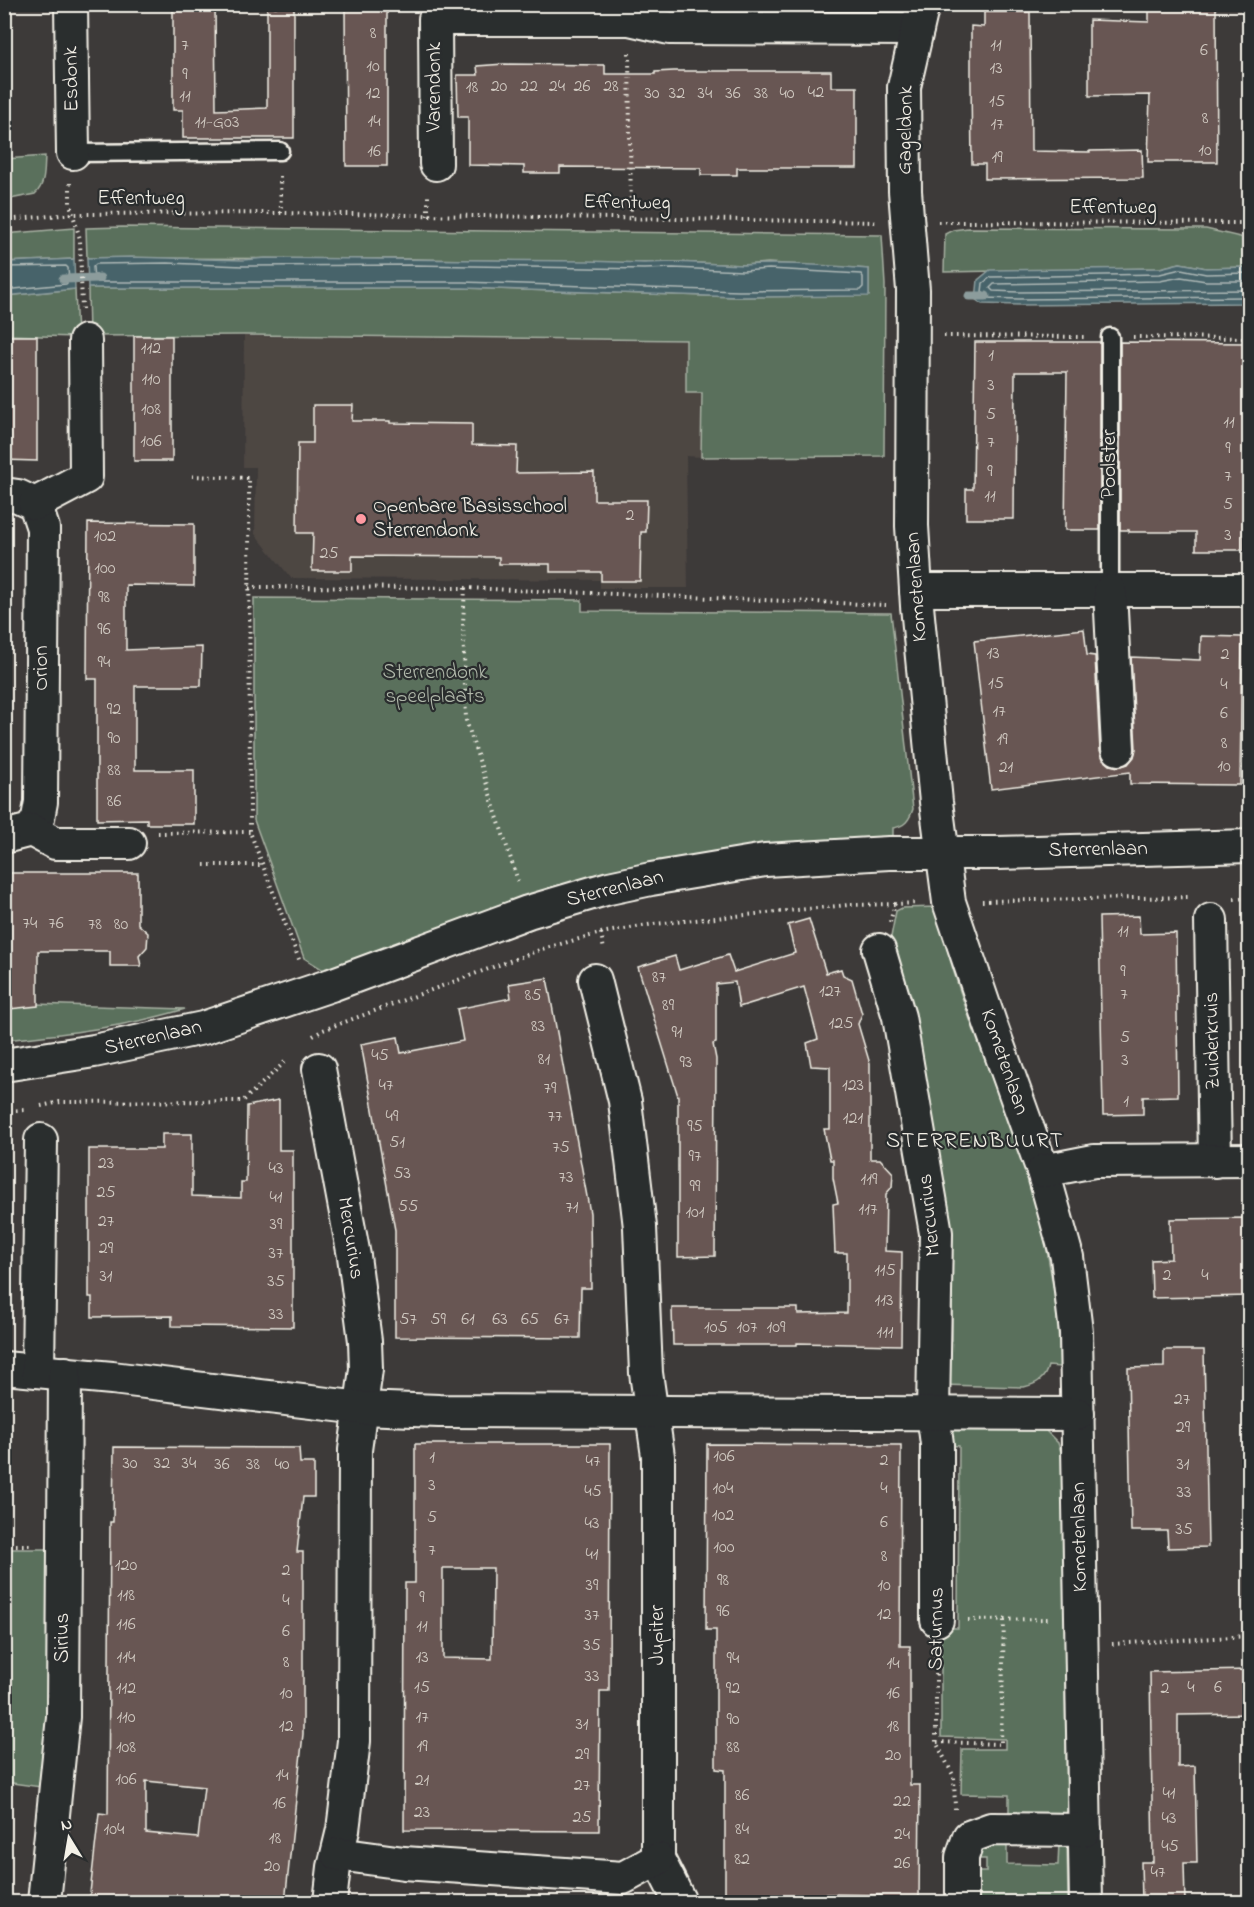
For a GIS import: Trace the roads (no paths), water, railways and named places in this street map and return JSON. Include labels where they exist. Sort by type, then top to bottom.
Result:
[{"type":"street","name":"Esdonk","points":[[71,4],[73,153]]},
{"type":"street","name":"Varendonk","points":[[436,164],[435,19],[478,12],[629,19],[669,28],[920,17]]},
{"type":"street","name":"Gageldonk","points":[[907,222],[904,87],[920,17]]},
{"type":"street","name":"Kometenlaan","points":[[907,222],[913,290],[912,526],[916,598],[936,802],[949,902],[1043,1171],[1067,1257],[1076,1332],[1086,1902]]},
{"type":"street","points":[[4,494],[18,496],[35,504],[86,477],[83,329]]},
{"type":"street","name":"Orion","points":[[18,834],[38,818],[41,802],[43,528],[35,504]]},
{"type":"street","points":[[916,598],[1110,591],[1250,590]]},
{"type":"street","name":"Poolster","points":[[1110,591],[1118,749]]},
{"type":"street","name":"Orion","points":[[18,834],[55,843],[129,843]]},
{"type":"street","name":"Sterrenlaan","points":[[4,1065],[94,1051],[203,1028],[331,985],[528,912],[630,883],[765,860],[889,853],[1250,846]]},
{"type":"street","name":"Zuiderkruis","points":[[1213,906],[1215,1161]]},
{"type":"street","name":"Mercurius","points":[[879,950],[899,1017],[936,1233],[933,1413]]},
{"type":"street","points":[[595,980],[625,1101],[640,1227],[646,1373],[652,1412]]},
{"type":"street","name":"Mercurius","points":[[307,1061],[354,1256],[365,1341],[366,1370],[361,1408]]},
{"type":"street","points":[[41,1140],[52,1372]]},
{"type":"street","points":[[1043,1171],[1094,1161],[1250,1160]]},
{"type":"street","points":[[4,1368],[361,1408],[439,1412],[1078,1414]]},
{"type":"street","name":"Sirius","points":[[44,1902],[63,1717],[52,1372]]},
{"type":"street","points":[[330,1902],[334,1867],[344,1830],[354,1741],[355,1450],[361,1408]]},
{"type":"street","name":"Jupiter","points":[[652,1412],[658,1456],[658,1859],[680,1902]]},
{"type":"street","name":"Saturnus","points":[[933,1413],[937,1444],[937,1620]]},
{"type":"street","points":[[962,1902],[962,1857],[969,1837],[991,1829],[1085,1830]]},
{"type":"street","points":[[338,1854],[404,1863],[623,1878],[658,1859]]},
{"type":"lane","points":[[73,153],[280,151]]},
{"type":"lane","name":"Poolster","points":[[1110,337],[1110,591]]},
{"type":"water","points":[[87,258],[822,265],[869,269],[869,296],[739,297],[463,288],[88,288]]},
{"type":"water","points":[[74,259],[75,289],[5,296],[5,262]]},
{"type":"water","points":[[1180,263],[1206,268],[1249,267],[1249,303],[1019,305],[982,304],[976,300],[978,280],[990,270],[1160,268]]},
{"type":"waterway","points":[[63,279],[100,278]]},
{"type":"waterway","points":[[969,296],[986,296]]},
{"type":"place","name":"Openbare Basisschool Sterrendonk","points":[[361,519]]},
{"type":"district","name":"STERRENBUURT","points":[[975,1142]]},
{"type":"park label","name":"Sterrendonk speelplaats","points":[[435,685]]}]
